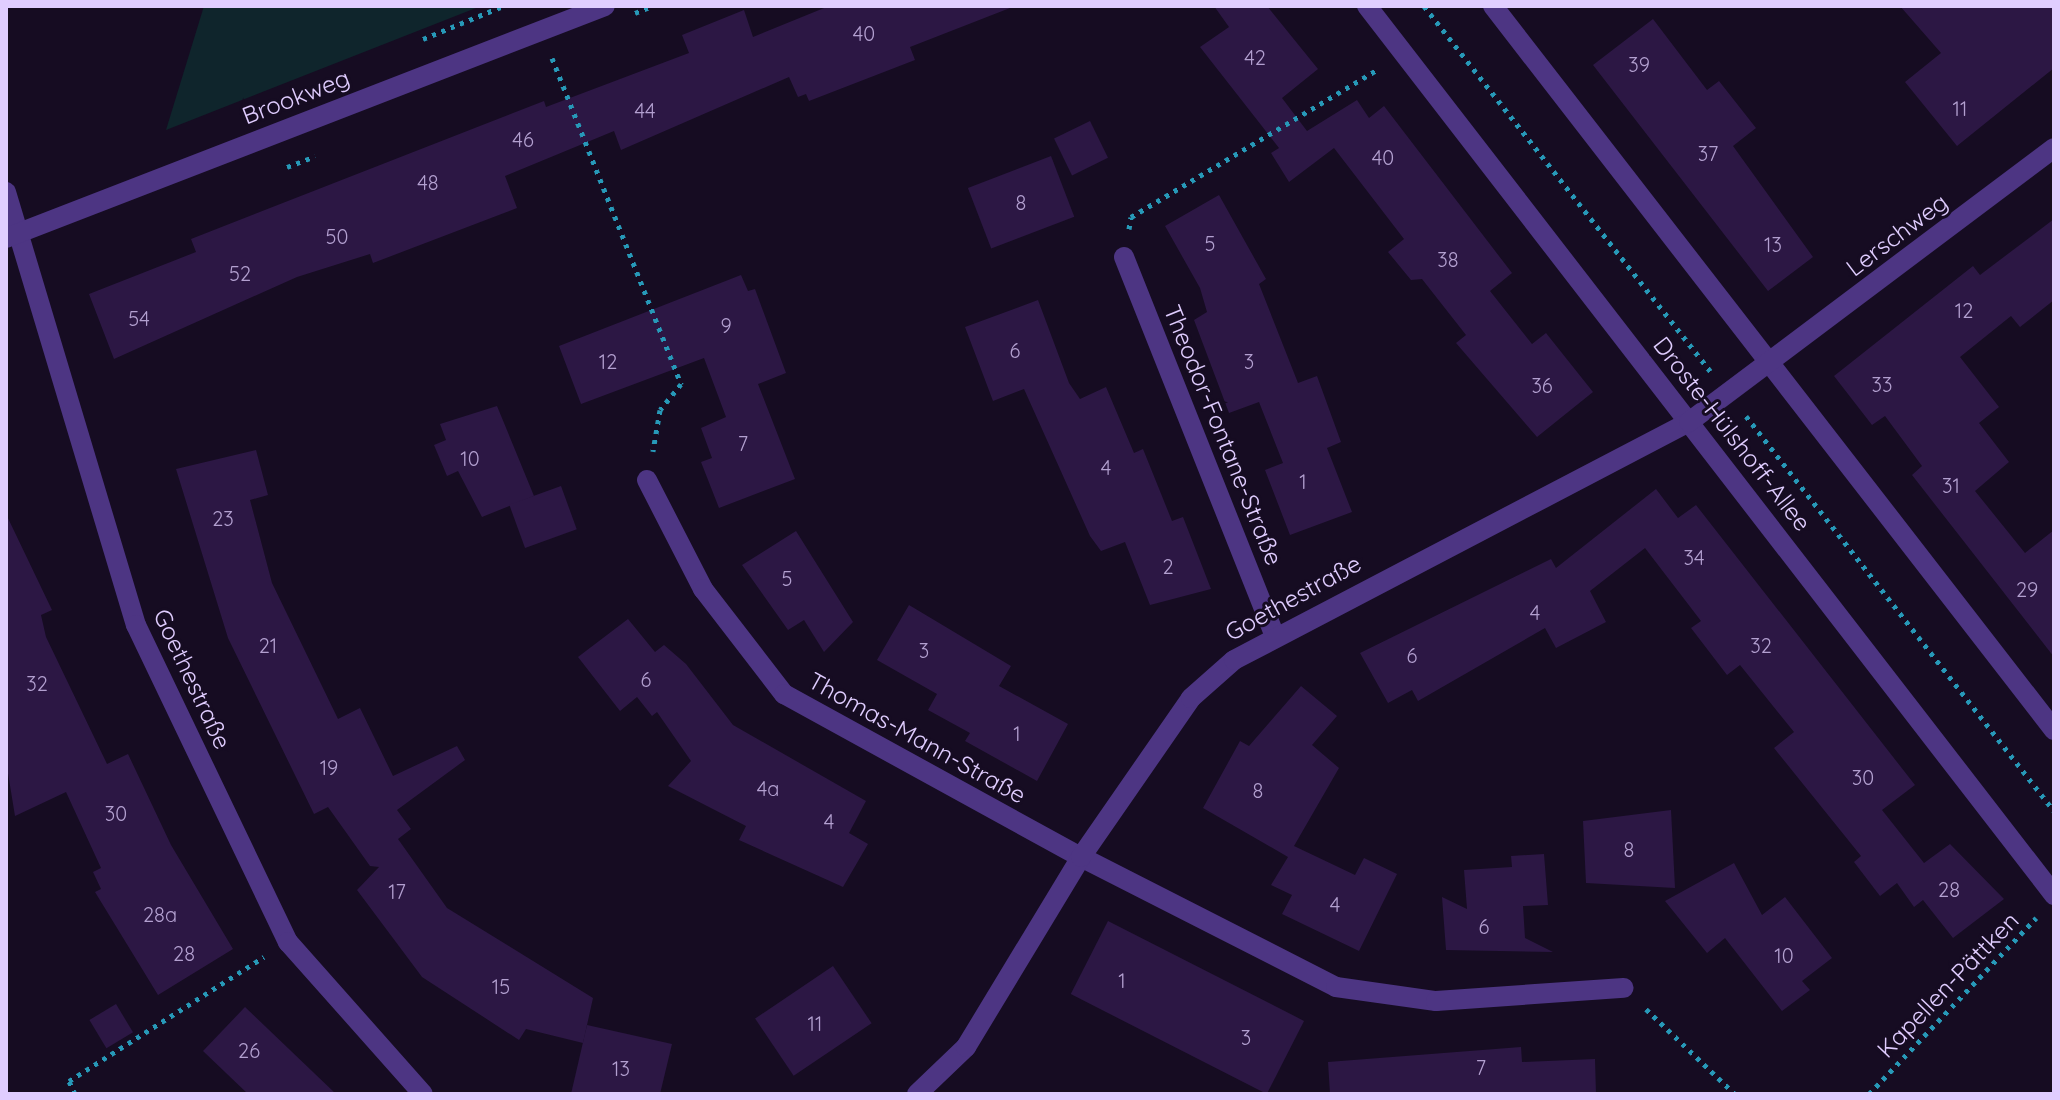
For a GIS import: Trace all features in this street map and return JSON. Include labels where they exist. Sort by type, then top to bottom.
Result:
[{"type":"street","name":"Brookweg","points":[[14,235],[605,6]]},
{"type":"street","name":"Droste-Hülshoff-Allee","points":[[1367,6],[1689,422],[2050,902]]},
{"type":"street","points":[[1493,6],[2054,730]]},
{"type":"street","name":"Lerschweg","points":[[1689,422],[1772,363],[2054,148]]},
{"type":"street","name":"Goethestraße","points":[[6,192],[14,235],[136,625],[288,942],[423,1094]]},
{"type":"street","name":"Theodor-Fontane-Straße","points":[[1124,257],[1274,633]]},
{"type":"street","name":"Goethestraße","points":[[917,1094],[966,1047],[1081,857],[1191,698],[1274,633],[1689,422]]},
{"type":"street","name":"Thomas-Mann-Straße","points":[[647,480],[703,589],[784,694],[1081,857],[1336,987],[1436,1001],[1624,988]]},
{"type":"path","points":[[541,31],[681,384],[660,410],[647,480]]},
{"type":"path","points":[[1124,257],[1131,217],[1404,54]]},
{"type":"path","name":"Kapellen-Pättken","points":[[1869,1094],[2050,902]]},
{"type":"path","points":[[75,1094],[69,1081],[288,942]]},
{"type":"path","points":[[1624,988],[1735,1094]]},
{"type":"shaded area","points":[[204,6],[481,6],[166,130]]},
{"type":"building","points":[[829,6],[1010,8],[910,47],[915,60],[809,101],[806,94],[798,97],[789,77],[621,150],[614,131],[505,176],[517,208],[373,263],[370,254],[297,277],[114,359],[89,294],[196,252],[191,239],[544,101],[546,107],[689,53],[682,35],[744,10],[753,37]]},
{"type":"building","points":[[1214,6],[1267,6],[1318,69],[1282,98],[1307,131],[1357,100],[1369,118],[1384,106],[1512,273],[1490,291],[1532,344],[1546,333],[1593,392],[1537,437],[1456,343],[1466,335],[1422,279],[1411,280],[1388,252],[1404,239],[1334,148],[1289,182],[1271,153],[1279,148],[1200,47],[1229,27]]},
{"type":"building","points":[[1900,6],[2054,6],[2054,68],[1957,146],[1905,82],[1941,53]]},
{"type":"building","points":[[1653,19],[1707,90],[1719,81],[1756,128],[1733,146],[1813,257],[1768,291],[1593,65]]},
{"type":"building","points":[[1090,121],[1108,158],[1072,175],[1054,139]]},
{"type":"building","points":[[1051,156],[1074,217],[991,249],[968,188]]},
{"type":"building","points":[[1219,195],[1266,279],[1259,284],[1298,383],[1317,376],[1341,442],[1327,448],[1352,512],[1290,535],[1265,470],[1283,463],[1259,402],[1229,413],[1194,320],[1207,312],[1200,288],[1165,226]]},
{"type":"building","points":[[2054,219],[2054,300],[2020,327],[2011,316],[1960,357],[1999,407],[1979,423],[2009,462],[1975,491],[2025,553],[2054,530],[2054,657],[1912,475],[1922,466],[1885,416],[1872,425],[1834,376],[1973,266],[1980,275]]},
{"type":"building","points":[[741,275],[748,291],[755,289],[786,373],[758,384],[795,479],[719,508],[701,462],[712,458],[701,428],[726,417],[704,358],[581,404],[559,346]]},
{"type":"building","points":[[1038,300],[1069,383],[1080,399],[1106,387],[1134,453],[1143,449],[1172,521],[1183,517],[1211,589],[1150,605],[1125,542],[1101,551],[1090,536],[1024,389],[993,401],[965,327]]},
{"type":"building","points":[[497,406],[534,496],[482,517],[458,471],[447,476],[434,445],[446,440],[440,424]]},
{"type":"building","points":[[256,450],[268,495],[250,500],[272,583],[338,719],[360,708],[393,776],[457,746],[465,760],[397,810],[411,829],[398,839],[447,908],[593,998],[583,1043],[526,1029],[519,1040],[422,977],[357,890],[379,867],[370,866],[328,807],[314,814],[228,638],[176,469]]},
{"type":"building","points":[[561,486],[577,529],[525,548],[509,505]]},
{"type":"building","points":[[1656,489],[1678,518],[1696,505],[1915,785],[1882,810],[1924,863],[1950,844],[2004,899],[1953,938],[1923,900],[1914,907],[1897,883],[1880,896],[1854,862],[1861,856],[1774,748],[1794,732],[1740,665],[1727,675],[1691,628],[1701,621],[1645,548],[1590,591],[1606,622],[1556,648],[1545,628],[1418,701],[1412,690],[1388,703],[1360,653],[1551,559],[1556,568]]},
{"type":"building","points":[[6,514],[52,610],[41,615],[46,637],[107,764],[128,754],[171,845],[233,949],[158,995],[95,892],[101,889],[93,872],[101,868],[66,792],[15,816],[6,761]]},
{"type":"building","points":[[796,531],[853,622],[824,652],[804,620],[788,630],[742,565]]},
{"type":"building","points":[[909,605],[1011,666],[999,686],[1068,724],[1037,781],[965,741],[970,733],[928,710],[937,694],[877,660]]},
{"type":"building","points":[[628,619],[655,652],[664,645],[686,664],[733,725],[866,801],[849,833],[868,844],[843,887],[739,840],[746,826],[668,786],[691,761],[657,712],[652,716],[637,697],[620,711],[578,657]]},
{"type":"building","points":[[1301,686],[1337,716],[1312,745],[1339,768],[1294,846],[1355,875],[1364,858],[1397,874],[1359,951],[1282,914],[1292,895],[1271,885],[1288,857],[1203,808],[1240,741],[1249,746]]},
{"type":"building","points":[[1671,810],[1675,888],[1586,883],[1583,821]]},
{"type":"building","points":[[1544,854],[1548,905],[1523,906],[1525,938],[1553,952],[1446,950],[1442,897],[1467,909],[1464,870],[1512,867],[1511,856]]},
{"type":"building","points":[[1734,863],[1762,915],[1785,897],[1832,958],[1802,981],[1810,990],[1782,1011],[1725,938],[1707,953],[1665,901]]},
{"type":"building","points":[[1108,921],[1304,1021],[1267,1094],[1071,994]]},
{"type":"building","points":[[833,966],[872,1023],[794,1076],[755,1019]]},
{"type":"building","points":[[116,1004],[133,1032],[106,1048],[89,1020]]},
{"type":"building","points":[[245,1007],[336,1094],[248,1094],[203,1051]]},
{"type":"building","points":[[587,1025],[672,1044],[660,1094],[571,1094]]},
{"type":"building","points":[[1521,1047],[1522,1062],[1595,1059],[1596,1094],[1330,1094],[1328,1062]]}]
